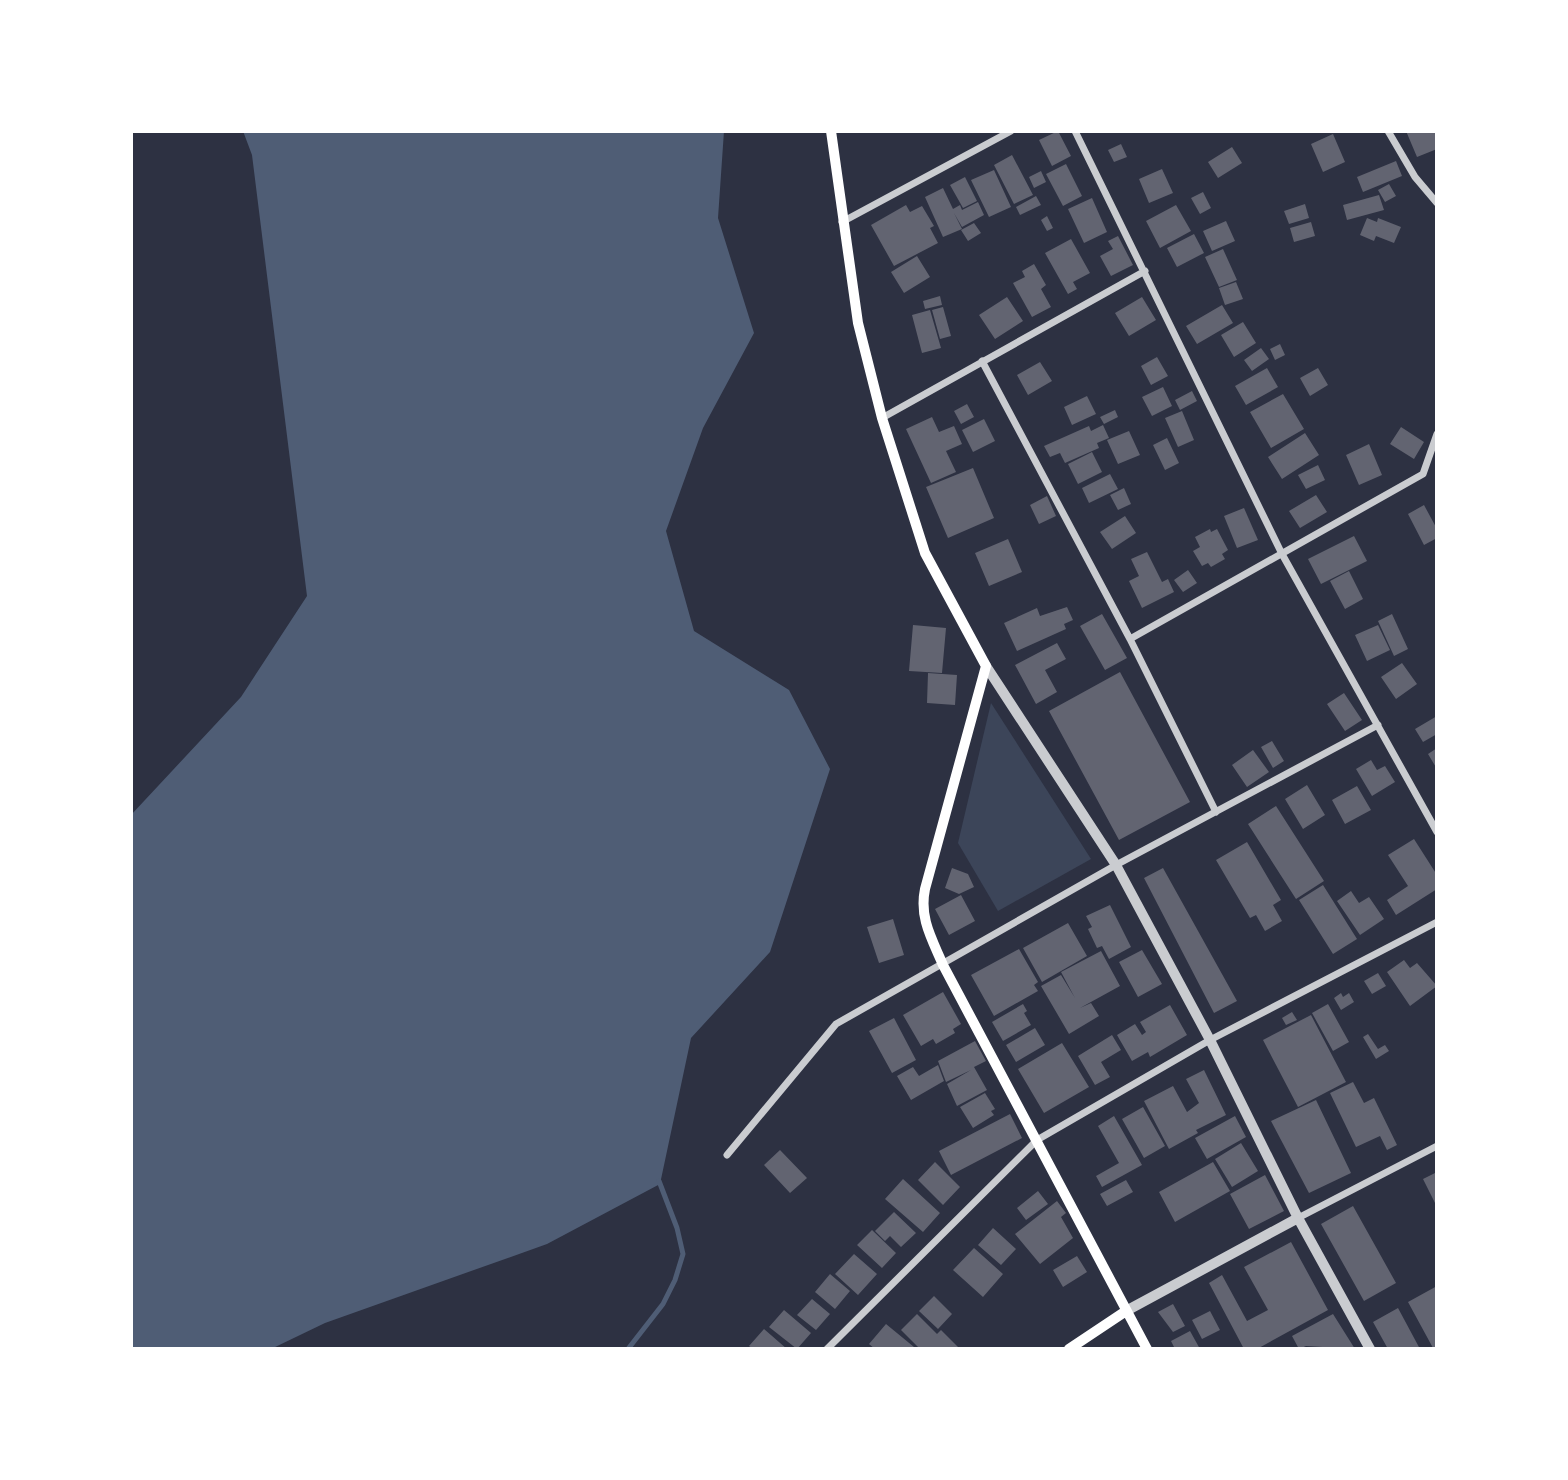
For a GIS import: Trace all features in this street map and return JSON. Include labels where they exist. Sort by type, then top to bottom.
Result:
[{"type":"main road","points":[[831,131],[841,223],[858,323],[882,418],[925,553],[986,666],[922,906],[924,923],[943,965],[1147,1349]]},
{"type":"main road","points":[[1069,1349],[1126,1311]]},
{"type":"street","points":[[841,223],[1011,131]]},
{"type":"street","points":[[1075,131],[1146,271],[1282,554],[1437,832]]},
{"type":"street","points":[[1388,131],[1408,168],[1437,203]]},
{"type":"street","points":[[882,418],[1146,271]]},
{"type":"street","points":[[982,360],[1129,639],[1216,812]]},
{"type":"street","points":[[1129,639],[1423,474],[1437,434]]},
{"type":"street","points":[[986,666],[1116,865],[1210,1040],[1298,1218],[1370,1349]]},
{"type":"street","points":[[727,1154],[836,1024],[1116,865],[1378,724]]},
{"type":"street","points":[[827,1349],[1037,1140],[1210,1040],[1437,922]]},
{"type":"street","points":[[1126,1311],[1437,1146]]},
{"type":"shaded area","points":[[243,131],[724,131],[718,218],[754,333],[703,428],[666,531],[694,631],[789,690],[830,769],[770,952],[691,1038],[660,1184],[547,1244],[325,1323],[271,1349],[131,1349],[131,815],[241,697],[307,596],[252,155]]},
{"type":"shaded area","points":[[991,703],[1091,859],[998,911],[958,843]]},
{"type":"building","points":[[1058,131],[1071,156],[1052,166],[1039,140]]},
{"type":"building","points":[[1406,131],[1437,131],[1437,149],[1417,157]]},
{"type":"building","points":[[1333,134],[1345,162],[1323,172],[1311,144]]},
{"type":"building","points":[[1121,144],[1127,157],[1114,162],[1108,150]]},
{"type":"building","points":[[1232,147],[1242,163],[1218,178],[1208,162]]},
{"type":"building","points":[[1012,155],[1033,195],[1014,204],[994,165]]},
{"type":"building","points":[[1396,161],[1402,176],[1363,192],[1357,177]]},
{"type":"building","points":[[1066,164],[1082,196],[1063,206],[1046,174]]},
{"type":"building","points":[[1162,169],[1173,193],[1149,203],[1139,179]]},
{"type":"building","points":[[994,170],[1011,207],[989,217],[971,180]]},
{"type":"building","points":[[1041,171],[1046,182],[1034,188],[1029,177]]},
{"type":"building","points":[[965,177],[977,201],[963,208],[950,185]]},
{"type":"building","points":[[1389,184],[1396,196],[1385,202],[1378,190]]},
{"type":"building","points":[[943,188],[953,209],[960,205],[962,210],[978,202],[984,215],[962,227],[954,213],[962,229],[943,237],[925,197]]},
{"type":"building","points":[[1203,192],[1211,208],[1200,214],[1191,198]]},
{"type":"building","points":[[1379,195],[1384,210],[1347,220],[1343,205]]},
{"type":"building","points":[[1036,196],[1041,205],[1020,215],[1016,207]]},
{"type":"building","points":[[1092,198],[1107,232],[1084,243],[1068,209]]},
{"type":"building","points":[[1305,204],[1309,218],[1289,224],[1284,211]]},
{"type":"building","points":[[906,205],[910,212],[922,206],[934,226],[930,228],[938,243],[894,266],[871,225]]},
{"type":"building","points":[[1176,205],[1191,231],[1160,248],[1146,221]]},
{"type":"building","points":[[1047,216],[1053,228],[1047,231],[1041,220]]},
{"type":"building","points":[[1367,218],[1377,222],[1378,218],[1401,227],[1394,243],[1376,236],[1374,241],[1360,235]]},
{"type":"building","points":[[1226,221],[1235,241],[1212,251],[1203,231]]},
{"type":"building","points":[[1311,222],[1315,236],[1294,242],[1290,228]]},
{"type":"building","points":[[974,223],[981,233],[968,241],[961,230]]},
{"type":"building","points":[[1194,234],[1204,253],[1177,267],[1167,248]]},
{"type":"building","points":[[1118,236],[1133,265],[1111,276],[1100,256],[1113,249],[1108,241]]},
{"type":"building","points":[[1071,239],[1090,273],[1073,282],[1077,289],[1068,294],[1045,253]]},
{"type":"building","points":[[1223,249],[1237,280],[1219,287],[1205,257]]},
{"type":"building","points":[[917,256],[930,277],[904,293],[891,272]]},
{"type":"building","points":[[1034,264],[1046,285],[1041,289],[1051,307],[1032,317],[1013,283],[1025,277],[1022,271]]},
{"type":"building","points":[[1236,282],[1243,299],[1225,305],[1219,288]]},
{"type":"building","points":[[940,296],[942,305],[925,309],[923,301]]},
{"type":"building","points":[[1007,297],[1023,321],[995,339],[979,315]]},
{"type":"building","points":[[1142,297],[1156,320],[1129,336],[1115,313]]},
{"type":"building","points":[[1222,305],[1233,323],[1197,344],[1186,326]]},
{"type":"building","points":[[943,307],[951,336],[940,339],[932,310]]},
{"type":"building","points":[[930,310],[941,348],[922,353],[912,315]]},
{"type":"building","points":[[1243,322],[1256,343],[1234,357],[1221,335]]},
{"type":"building","points":[[1280,344],[1285,355],[1275,360],[1270,349]]},
{"type":"building","points":[[1261,348],[1269,359],[1252,371],[1244,360]]},
{"type":"building","points":[[1157,357],[1168,376],[1151,385],[1141,366]]},
{"type":"building","points":[[1040,362],[1052,381],[1028,395],[1017,375]]},
{"type":"building","points":[[1267,368],[1278,387],[1246,405],[1235,386]]},
{"type":"building","points":[[1318,368],[1328,385],[1310,396],[1300,378]]},
{"type":"building","points":[[1163,387],[1172,406],[1152,416],[1142,397]]},
{"type":"building","points":[[1192,391],[1197,401],[1180,410],[1175,400]]},
{"type":"building","points":[[1283,394],[1304,429],[1271,448],[1250,412]]},
{"type":"building","points":[[1087,396],[1096,414],[1072,425],[1064,407]]},
{"type":"building","points":[[967,404],[974,417],[961,424],[954,411]]},
{"type":"building","points":[[1115,410],[1118,417],[1104,424],[1100,417]]},
{"type":"building","points":[[1182,411],[1194,440],[1178,447],[1165,418]]},
{"type":"building","points":[[932,417],[939,432],[954,426],[962,444],[946,451],[956,472],[931,483],[906,429]]},
{"type":"building","points":[[984,419],[995,441],[973,452],[962,430]]},
{"type":"building","points":[[1103,425],[1109,438],[1097,443],[1099,448],[1065,463],[1060,453],[1050,457],[1044,446],[1089,426],[1091,431]]},
{"type":"building","points":[[1401,427],[1424,442],[1414,459],[1390,444]]},
{"type":"building","points":[[1129,431],[1140,455],[1118,464],[1107,440]]},
{"type":"building","points":[[1305,433],[1319,455],[1282,479],[1268,457]]},
{"type":"building","points":[[1167,438],[1179,463],[1165,470],[1153,445]]},
{"type":"building","points":[[1369,444],[1382,475],[1359,485],[1346,455]]},
{"type":"building","points":[[1092,452],[1102,472],[1078,484],[1068,464]]},
{"type":"building","points":[[1318,465],[1325,480],[1306,489],[1298,475]]},
{"type":"building","points":[[973,468],[994,518],[948,538],[926,487]]},
{"type":"building","points":[[1110,474],[1118,489],[1089,503],[1082,488]]},
{"type":"building","points":[[1124,488],[1131,504],[1118,510],[1110,495]]},
{"type":"building","points":[[1316,495],[1327,512],[1300,528],[1289,511]]},
{"type":"building","points":[[1047,496],[1056,516],[1039,524],[1030,505]]},
{"type":"building","points":[[1424,505],[1437,529],[1437,538],[1424,545],[1408,514]]},
{"type":"building","points":[[1244,508],[1258,540],[1237,548],[1224,516]]},
{"type":"building","points":[[1125,516],[1136,533],[1112,549],[1100,532]]},
{"type":"building","points":[[1210,529],[1211,532],[1217,529],[1228,550],[1222,554],[1225,559],[1211,567],[1208,563],[1202,566],[1193,551],[1200,547],[1195,537]]},
{"type":"building","points":[[1354,536],[1367,561],[1321,584],[1308,559]]},
{"type":"building","points":[[1008,539],[1022,572],[989,586],[975,553]]},
{"type":"building","points":[[1147,552],[1162,582],[1168,579],[1174,592],[1142,608],[1129,581],[1139,576],[1131,559]]},
{"type":"building","points":[[1188,570],[1197,583],[1183,592],[1174,580]]},
{"type":"building","points":[[1349,571],[1363,599],[1345,609],[1330,581]]},
{"type":"building","points":[[1067,607],[1073,620],[1064,624],[1066,629],[1017,651],[1004,623],[1037,608],[1040,616]]},
{"type":"building","points":[[1102,614],[1127,658],[1105,670],[1080,626]]},
{"type":"building","points":[[1392,614],[1408,649],[1394,656],[1378,621]]},
{"type":"building","points":[[913,625],[946,628],[942,673],[909,671]]},
{"type":"building","points":[[1378,625],[1390,650],[1367,661],[1355,635]]},
{"type":"building","points":[[1057,643],[1066,659],[1045,670],[1057,692],[1036,704],[1015,665]]},
{"type":"building","points":[[1402,663],[1417,684],[1396,699],[1381,677]]},
{"type":"building","points":[[1120,672],[1190,802],[1119,840],[1049,711]]},
{"type":"building","points":[[928,673],[957,675],[955,705],[927,703]]},
{"type":"building","points":[[1344,693],[1362,720],[1345,731],[1327,704]]},
{"type":"building","points":[[1437,716],[1437,734],[1423,742],[1415,729]]},
{"type":"building","points":[[1272,741],[1284,761],[1273,768],[1261,747]]},
{"type":"building","points":[[1437,748],[1437,769],[1428,754]]},
{"type":"building","points":[[1253,750],[1269,772],[1247,787],[1232,765]]},
{"type":"building","points":[[1371,760],[1377,770],[1385,766],[1395,782],[1372,796],[1356,769]]},
{"type":"building","points":[[1307,785],[1325,815],[1303,829],[1285,799]]},
{"type":"building","points":[[1357,786],[1371,810],[1345,824],[1332,800]]},
{"type":"building","points":[[1276,806],[1324,881],[1296,899],[1248,824]]},
{"type":"building","points":[[1414,839],[1437,875],[1437,889],[1396,915],[1387,900],[1408,886],[1388,855]]},
{"type":"building","points":[[1247,842],[1281,900],[1273,905],[1282,921],[1265,931],[1256,915],[1250,918],[1216,860]]},
{"type":"building","points":[[952,868],[968,874],[974,887],[959,894],[945,888]]},
{"type":"building","points":[[1163,868],[1237,1001],[1214,1013],[1144,878]]},
{"type":"building","points":[[1323,885],[1357,939],[1333,954],[1299,900]]},
{"type":"building","points":[[1351,891],[1359,903],[1369,897],[1384,919],[1360,935],[1337,901]]},
{"type":"building","points":[[961,895],[975,921],[949,935],[935,909]]},
{"type":"building","points":[[1110,905],[1131,947],[1109,959],[1102,946],[1097,948],[1088,929],[1092,927],[1086,916]]},
{"type":"building","points":[[893,919],[904,955],[879,963],[867,927]]},
{"type":"building","points":[[1068,923],[1087,956],[1042,982],[1023,948]]},
{"type":"building","points":[[1019,949],[1038,982],[1034,985],[1038,991],[994,1016],[971,975]]},
{"type":"building","points":[[1142,950],[1162,984],[1138,997],[1119,962]]},
{"type":"building","points":[[1101,951],[1120,986],[1080,1008],[1091,1003],[1099,1016],[1069,1034],[1041,986],[1061,975],[1075,998],[1061,972]]},
{"type":"building","points":[[1404,960],[1410,968],[1417,963],[1437,986],[1410,1006],[1387,972]]},
{"type":"building","points":[[1378,973],[1386,986],[1372,994],[1364,981]]},
{"type":"building","points":[[943,992],[961,1024],[953,1029],[955,1033],[936,1044],[933,1039],[921,1046],[903,1015]]},
{"type":"building","points":[[1341,993],[1343,997],[1349,993],[1354,1002],[1341,1010],[1334,998]]},
{"type":"building","points":[[1023,1004],[1027,1011],[1024,1013],[1031,1025],[1003,1041],[992,1022]]},
{"type":"building","points":[[1328,1004],[1349,1042],[1333,1051],[1312,1013]]},
{"type":"building","points":[[1170,1005],[1187,1035],[1150,1057],[1148,1052],[1132,1061],[1117,1035],[1135,1024],[1142,1035],[1146,1032],[1140,1022]]},
{"type":"building","points":[[1292,1012],[1297,1020],[1286,1025],[1282,1018]]},
{"type":"building","points":[[1311,1015],[1346,1082],[1298,1107],[1263,1040]]},
{"type":"building","points":[[894,1018],[916,1060],[892,1073],[869,1031]]},
{"type":"building","points":[[1035,1028],[1045,1045],[1016,1062],[1006,1045]]},
{"type":"building","points":[[1368,1034],[1378,1049],[1385,1045],[1389,1051],[1376,1059],[1363,1037]]},
{"type":"building","points":[[1112,1035],[1121,1050],[1101,1062],[1110,1077],[1095,1085],[1078,1056]]},
{"type":"building","points":[[975,1041],[986,1061],[974,1067],[987,1090],[957,1106],[947,1084],[971,1070],[946,1082],[938,1061]]},
{"type":"building","points":[[1062,1043],[1089,1087],[1044,1113],[1018,1069]]},
{"type":"building","points":[[938,1065],[944,1081],[911,1100],[897,1076],[913,1067],[919,1076]]},
{"type":"building","points":[[1204,1070],[1226,1115],[1196,1130],[1198,1133],[1169,1149],[1144,1101],[1173,1086],[1187,1112],[1199,1103],[1186,1079]]},
{"type":"building","points":[[1353,1082],[1364,1103],[1374,1098],[1397,1145],[1387,1150],[1380,1136],[1356,1147],[1330,1093]]},
{"type":"building","points":[[985,1093],[995,1109],[991,1111],[994,1115],[973,1128],[960,1107]]},
{"type":"building","points":[[1316,1100],[1351,1173],[1309,1193],[1271,1121]]},
{"type":"building","points":[[1143,1107],[1165,1146],[1144,1158],[1122,1119]]},
{"type":"building","points":[[1010,1114],[1022,1138],[951,1175],[939,1151]]},
{"type":"building","points":[[1114,1116],[1142,1165],[1102,1187],[1096,1176],[1119,1163],[1098,1126]]},
{"type":"building","points":[[1235,1116],[1246,1137],[1207,1159],[1195,1138]]},
{"type":"building","points":[[1241,1143],[1258,1171],[1232,1187],[1215,1159]]},
{"type":"building","points":[[780,1150],[807,1178],[790,1193],[764,1165]]},
{"type":"building","points":[[935,1162],[960,1187],[943,1205],[918,1180]]},
{"type":"building","points":[[1213,1162],[1230,1191],[1175,1222],[1159,1192]]},
{"type":"building","points":[[1437,1172],[1437,1207],[1423,1179]]},
{"type":"building","points":[[1265,1175],[1284,1211],[1249,1229],[1230,1194]]},
{"type":"building","points":[[903,1179],[940,1213],[923,1232],[885,1199]]},
{"type":"building","points":[[1126,1180],[1133,1192],[1107,1206],[1100,1194]]},
{"type":"building","points":[[1038,1191],[1048,1204],[1026,1220],[1017,1208]]},
{"type":"building","points":[[1057,1201],[1066,1213],[1061,1217],[1073,1238],[1040,1264],[1015,1234]]},
{"type":"building","points":[[1353,1206],[1396,1283],[1364,1301],[1321,1224]]},
{"type":"building","points":[[894,1212],[916,1233],[901,1247],[890,1236],[885,1241],[875,1231]]},
{"type":"building","points":[[993,1228],[1016,1249],[1001,1265],[978,1245]]},
{"type":"building","points":[[872,1230],[896,1253],[882,1268],[857,1245]]},
{"type":"building","points":[[1291,1242],[1328,1310],[1257,1349],[1244,1349],[1209,1283],[1222,1275],[1247,1321],[1268,1310],[1244,1267]]},
{"type":"building","points":[[974,1248],[1003,1274],[983,1297],[953,1270]]},
{"type":"building","points":[[854,1254],[877,1274],[858,1295],[835,1274]]},
{"type":"building","points":[[1077,1256],[1087,1272],[1063,1287],[1053,1270]]},
{"type":"building","points":[[830,1274],[850,1291],[835,1309],[815,1292]]},
{"type":"building","points":[[1437,1286],[1437,1346],[1433,1348],[1408,1302]]},
{"type":"building","points":[[934,1296],[952,1314],[938,1329],[919,1311]]},
{"type":"building","points":[[812,1299],[830,1314],[816,1330],[797,1315]]},
{"type":"building","points":[[1173,1304],[1185,1326],[1173,1332],[1158,1312]]},
{"type":"building","points":[[1398,1308],[1420,1349],[1388,1349],[1373,1322]]},
{"type":"building","points":[[784,1310],[811,1333],[797,1349],[769,1327]]},
{"type":"building","points":[[1210,1311],[1220,1330],[1202,1339],[1192,1320]]},
{"type":"building","points":[[917,1314],[937,1334],[941,1330],[960,1349],[920,1349],[901,1330]]},
{"type":"building","points":[[1333,1314],[1355,1349],[1306,1346],[1299,1349],[1292,1336]]},
{"type":"building","points":[[886,1324],[914,1347],[875,1349],[869,1344]]},
{"type":"building","points":[[764,1329],[787,1349],[753,1349],[749,1346]]},
{"type":"building","points":[[1190,1331],[1200,1349],[1175,1349],[1171,1341]]},
{"type":"waterway","points":[[628,1349],[663,1304],[675,1280],[683,1254],[677,1228],[659,1181]]}]
